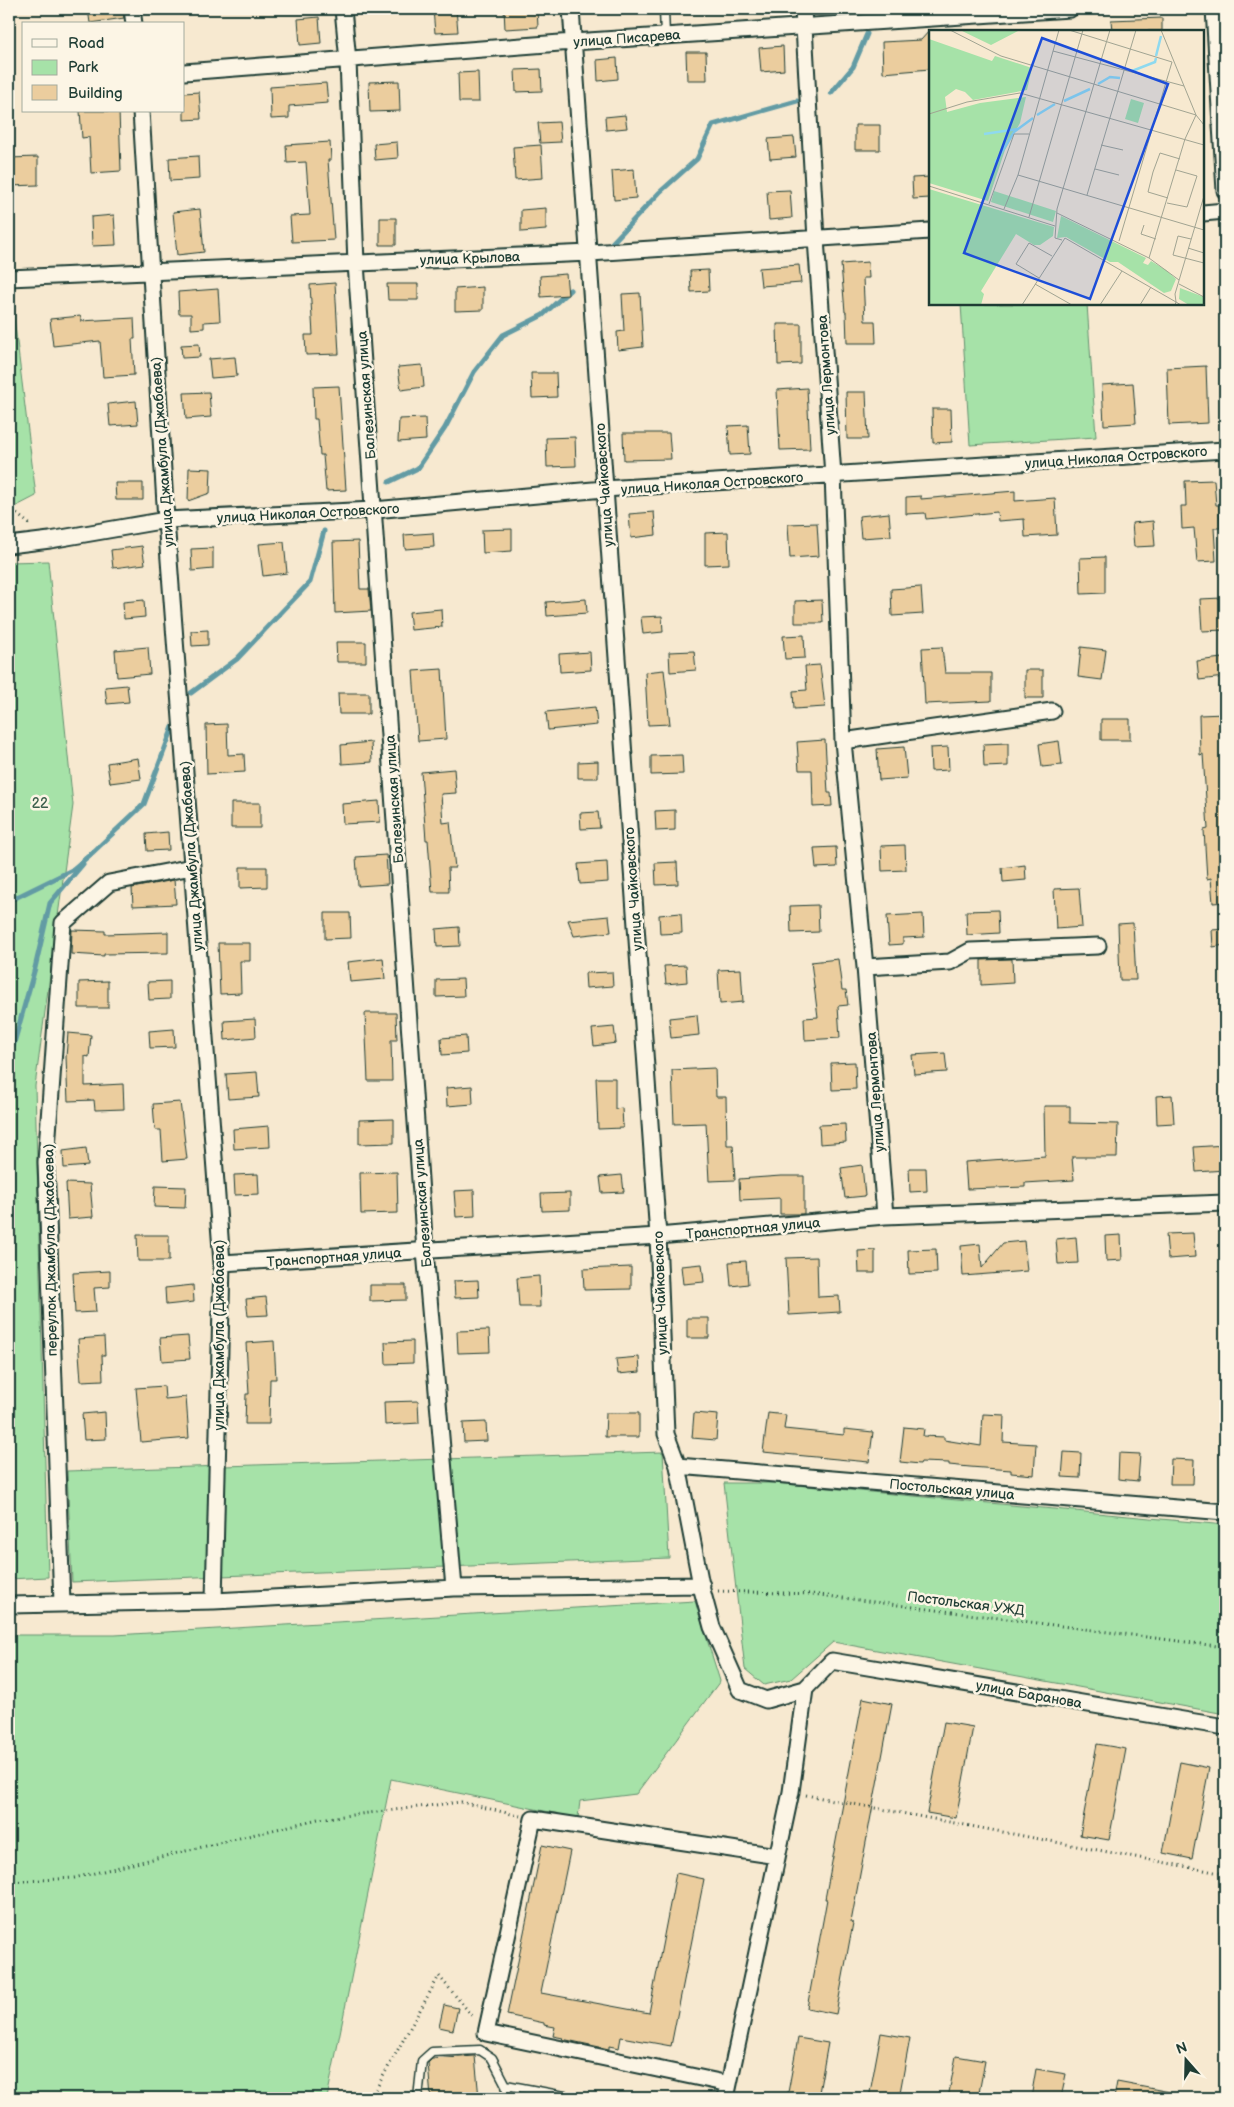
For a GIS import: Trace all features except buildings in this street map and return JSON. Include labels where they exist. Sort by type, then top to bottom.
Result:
[{"type":"street","points":[[132,9],[134,22]]},
{"type":"street","name":"Балезинская улица","points":[[343,9],[348,60],[356,263],[425,1251],[454,1588]]},
{"type":"street","name":"улица Чайковского","points":[[572,9],[590,253],[604,489],[658,1236],[666,1434],[678,1466],[702,1587],[712,1627],[740,1690],[766,1700],[805,1690]]},
{"type":"street","name":"улица Лермонтова","points":[[803,9],[816,239],[833,475],[843,741],[865,967],[885,1216]]},
{"type":"street","name":"улица Писарева","points":[[185,72],[573,42],[1070,9]]},
{"type":"street","points":[[1214,9],[1225,191]]},
{"type":"street","name":"улица Джамбула (Джабаева)","points":[[140,112],[166,520],[222,1264],[214,1601]]},
{"type":"street","points":[[1204,213],[1225,211]]},
{"type":"street","name":"улица Крылова","points":[[9,278],[590,253],[929,231]]},
{"type":"street","name":"улица Николая Островского","points":[[9,545],[50,540],[166,520],[374,510],[604,489],[1225,450]]},
{"type":"street","points":[[843,741],[1052,711]]},
{"type":"street","name":"переулок Джамбула (Джабаева)","points":[[62,1603],[46,1162],[63,923],[109,883],[192,867]]},
{"type":"street","points":[[865,967],[950,962],[970,951],[1098,946]]},
{"type":"street","name":"Транспортная улица","points":[[222,1264],[658,1236],[885,1216],[1225,1202]]},
{"type":"street","name":"Постольская улица","points":[[678,1466],[1225,1512]]},
{"type":"street","points":[[9,1605],[214,1601],[454,1588],[702,1587]]},
{"type":"street","name":"улица Баранова","points":[[805,1690],[832,1661],[1225,1727]]},
{"type":"street","points":[[777,1856],[533,1819],[486,2033],[727,2091],[791,1792],[805,1690]]},
{"type":"lane","points":[[664,9],[665,36]]},
{"type":"lane","points":[[418,2098],[422,2061],[432,2052],[480,2050],[492,2058],[506,2086],[508,2098]]},
{"type":"lane","points":[[506,2086],[575,2098]]},
{"type":"path","points":[[9,508],[50,540]]},
{"type":"path","name":"Постольская УЖД","points":[[702,1587],[742,1593],[812,1594],[1225,1647]]},
{"type":"path","points":[[791,1792],[1225,1874]]},
{"type":"path","points":[[9,1882],[74,1878],[318,1819],[461,1802],[533,1819]]},
{"type":"path","points":[[371,2098],[439,1976],[486,2033]]},
{"type":"green space","points":[[9,293],[11,293],[36,496],[9,510]]},
{"type":"green space","points":[[961,305],[1087,305],[1096,437],[970,445]]},
{"type":"green space","name":"22","points":[[48,561],[73,805],[35,1086],[48,1577],[9,1579],[9,562]]},
{"type":"green space","points":[[663,1452],[669,1558],[72,1582],[67,1471]]},
{"type":"green space","points":[[724,1483],[774,1483],[1225,1525],[1225,1714],[833,1642],[791,1679],[764,1685],[745,1669]]},
{"type":"green space","points":[[695,1601],[720,1681],[636,1794],[580,1801],[578,1818],[391,1779],[327,2098],[9,2098],[9,1635],[115,1635]]},
{"type":"waterway","points":[[831,93],[853,67],[867,34]]},
{"type":"waterway","points":[[611,244],[660,192],[697,159],[713,125],[797,101]]},
{"type":"waterway","points":[[389,482],[418,468],[445,428],[474,372],[503,335],[543,315],[570,290]]},
{"type":"waterway","points":[[191,693],[237,659],[310,582],[324,531]]},
{"type":"waterway","points":[[9,901],[72,870],[144,804],[173,727]]},
{"type":"waterway","points":[[9,1061],[35,968],[50,903],[83,864]]}]
